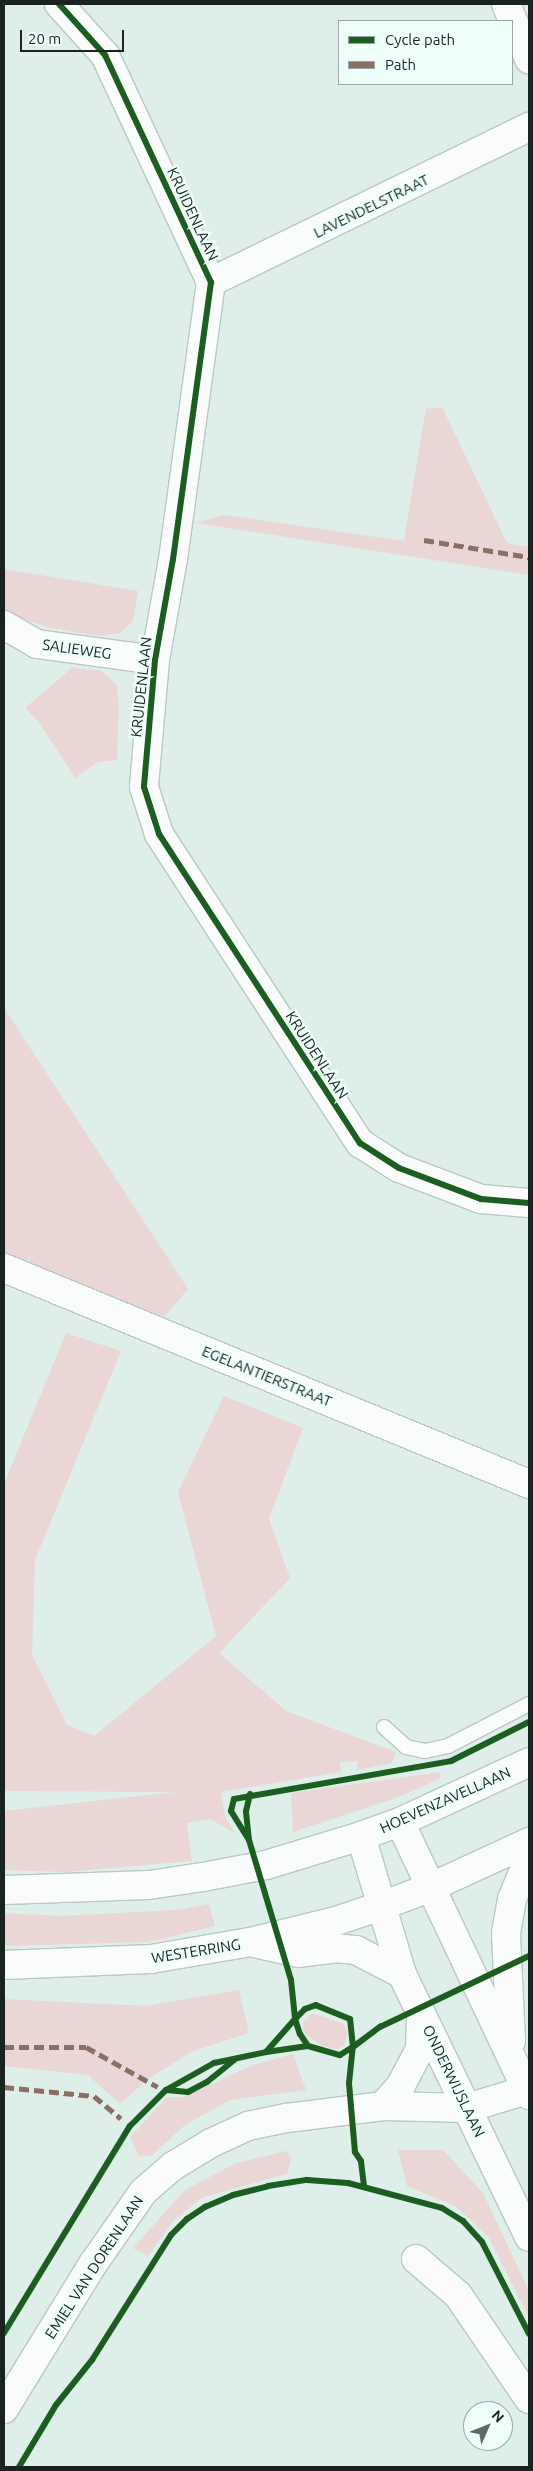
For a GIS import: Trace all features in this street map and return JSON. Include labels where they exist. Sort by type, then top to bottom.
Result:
[{"type":"main road","name":"KRUIDENLAAN","points":[[59,4],[106,55],[211,282],[173,559],[155,660],[144,788],[159,834],[360,1144],[399,1168],[480,1199],[529,1203]]},
{"type":"main road","points":[[506,4],[513,20]]},
{"type":"main road","points":[[513,21],[529,59]]},
{"type":"main road","name":"LAVENDELSTRAAT","points":[[211,282],[529,127]]},
{"type":"main road","name":"SALIEWEG","points":[[4,625],[37,644],[155,660]]},
{"type":"main road","name":"EGELANTIERSTRAAT","points":[[4,1268],[529,1484]]},
{"type":"main road","name":"HOEVENZAVELLAAN","points":[[361,1836],[400,1822],[529,1762]]},
{"type":"main road","points":[[400,1822],[430,1888],[512,2055],[528,2093]]},
{"type":"main road","points":[[4,1890],[150,1885],[203,1877],[266,1865],[361,1836]]},
{"type":"main road","name":"ONDERWIJSLAAN","points":[[361,1836],[384,1905],[402,1974],[529,2237]]},
{"type":"main road","points":[[384,1905],[430,1888],[529,1842]]},
{"type":"main road","points":[[512,2055],[506,1933],[512,1899],[529,1858]]},
{"type":"main road","name":"WESTERRING","points":[[4,1965],[151,1959],[250,1942],[336,1921],[384,1905]]},
{"type":"main road","points":[[250,1942],[298,1953],[336,1948],[356,1950],[402,1974]]},
{"type":"main road","points":[[383,2106],[401,2084],[420,2049],[421,2012]]},
{"type":"main road","name":"EMIEL VAN DORENLAAN","points":[[4,2409],[124,2218],[143,2192],[173,2166],[211,2143],[248,2126],[383,2106],[467,2108],[528,2093]]},
{"type":"main road","points":[[416,2259],[458,2295],[529,2399]]},
{"type":"lane","points":[[384,1727],[406,1747],[425,1751],[448,1746],[529,1704]]},
{"type":"shaded area","points":[[442,407],[507,543],[529,547],[529,575],[196,523],[224,515],[404,541],[426,409]]},
{"type":"shaded area","points":[[4,569],[138,591],[133,621],[120,633],[100,636],[50,628],[5,612]]},
{"type":"shaded area","points":[[72,668],[102,671],[116,684],[119,704],[117,760],[98,762],[75,778],[39,722],[25,708]]},
{"type":"shaded area","points":[[4,1008],[188,1289],[164,1317],[4,1255]]},
{"type":"shaded area","points":[[66,1333],[121,1351],[35,1560],[32,1655],[67,1725],[94,1736],[216,1636],[178,1492],[224,1396],[303,1428],[269,1519],[290,1578],[219,1653],[286,1711],[396,1752],[392,1763],[357,1770],[357,1761],[340,1762],[341,1772],[221,1792],[225,1816],[235,1834],[211,1819],[187,1823],[192,1861],[66,1872],[4,1870],[4,1811],[176,1792],[4,1791],[4,1484]]},
{"type":"shaded area","points":[[441,1772],[439,1779],[396,1798],[293,1832],[291,1793]]},
{"type":"shaded area","points":[[209,1904],[215,1926],[148,1942],[4,1946],[4,1913],[60,1916],[176,1910]]},
{"type":"shaded area","points":[[239,1990],[249,2033],[193,2051],[148,2079],[120,2104],[88,2075],[4,2066],[4,1999],[146,2006]]},
{"type":"shaded area","points":[[313,2013],[343,2024],[348,2031],[344,2045],[338,2049],[323,2046],[303,2031],[304,2021]]},
{"type":"shaded area","points":[[293,2054],[306,2090],[230,2100],[185,2125],[152,2155],[139,2157],[130,2137],[167,2097],[184,2097],[253,2065]]},
{"type":"shaded area","points":[[398,2150],[443,2150],[483,2193],[529,2291],[529,2318],[489,2238],[457,2207],[407,2186]]},
{"type":"shaded area","points":[[287,2151],[291,2159],[287,2174],[203,2197],[174,2220],[148,2256],[133,2248],[185,2190],[236,2163]]},
{"type":"marked path","points":[[424,540],[529,557]]},
{"type":"marked path","points":[[4,2047],[86,2047],[158,2087]]},
{"type":"marked path","points":[[4,2087],[94,2096],[121,2119]]},
{"type":"cycle path","points":[[59,4],[105,55],[211,282],[173,559],[155,660],[144,787],[159,834],[360,1143],[399,1168],[481,1199],[529,1203]]},
{"type":"cycle path","points":[[249,1840],[231,1811],[234,1799],[451,1761],[529,1722]]},
{"type":"cycle path","points":[[250,1794],[246,1812],[249,1840],[291,1980],[295,2019],[266,2052]]},
{"type":"cycle path","points":[[364,2186],[361,2161],[355,2152],[349,2083],[353,2047],[380,2027],[529,1956]]},
{"type":"cycle path","points":[[4,2333],[130,2126],[166,2090],[214,2063],[266,2052],[308,2046],[340,2055],[353,2047],[350,2019],[316,2005],[305,2009],[295,2019],[300,2034],[308,2046]]},
{"type":"cycle path","points":[[166,2090],[188,2092],[207,2082],[234,2060]]},
{"type":"cycle path","points":[[19,2467],[56,2405],[92,2360],[171,2235],[187,2219],[205,2207],[233,2195],[268,2186],[307,2180],[348,2183],[442,2208],[463,2221],[482,2242],[529,2334]]}]
